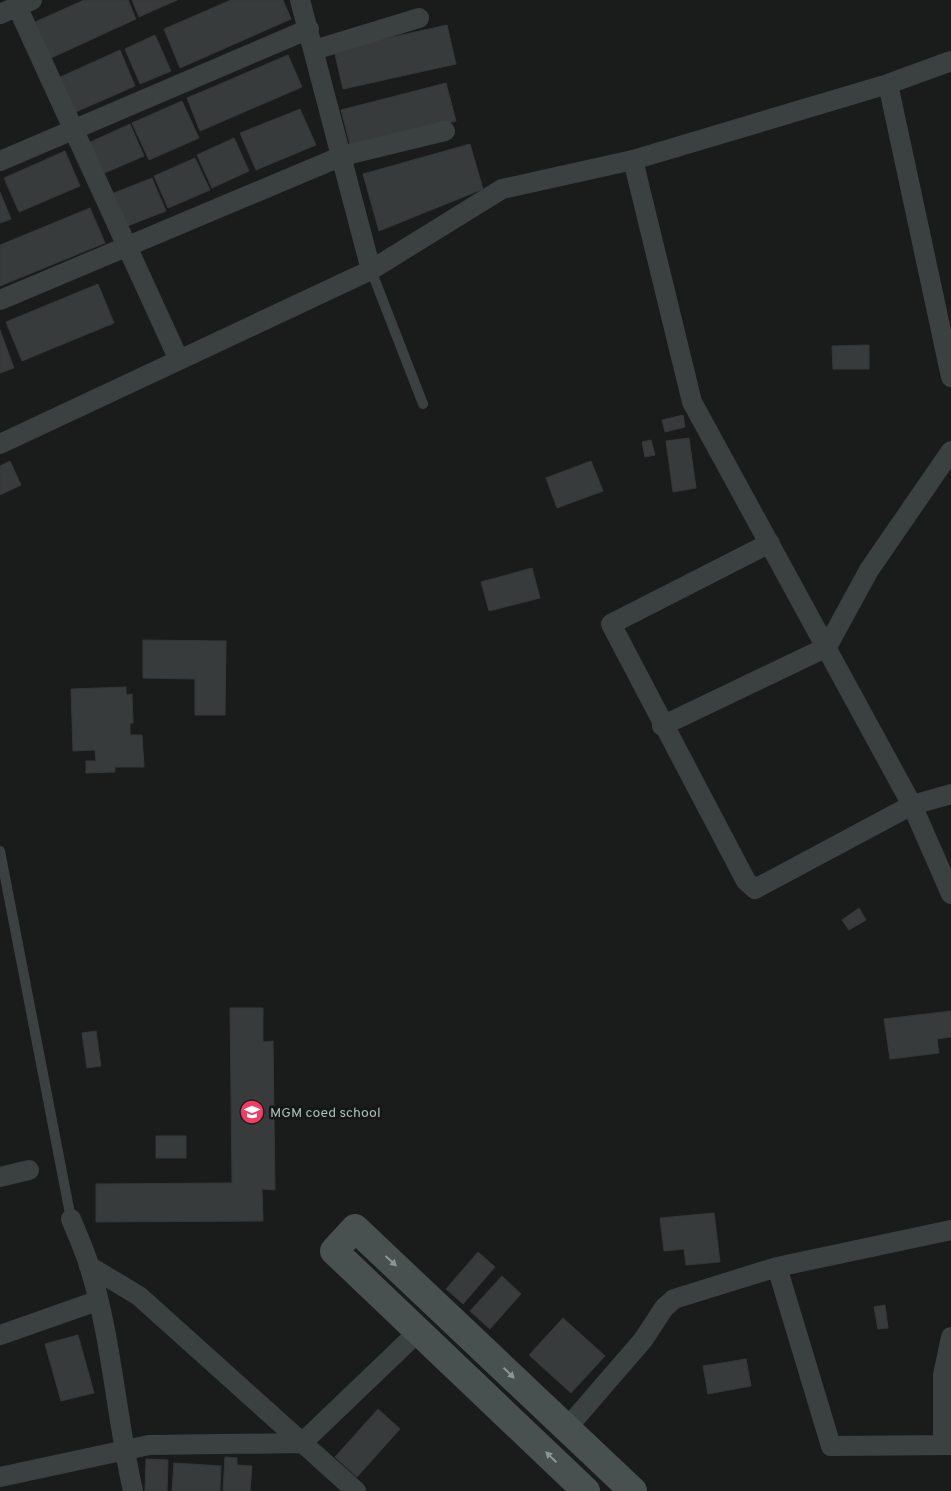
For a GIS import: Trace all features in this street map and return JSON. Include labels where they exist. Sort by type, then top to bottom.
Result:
[{"type":"main road","points":[[586,1491],[420,1330],[334,1251],[355,1228],[633,1491]]},
{"type":"street","points":[[300,0],[371,270]]},
{"type":"street","points":[[17,7],[179,360]]},
{"type":"street","points":[[314,50],[419,18]]},
{"type":"street","points":[[0,162],[309,30]]},
{"type":"street","points":[[0,444],[371,270],[502,189],[633,160],[888,84],[951,61]]},
{"type":"street","points":[[888,84],[951,378]]},
{"type":"street","points":[[0,300],[342,156],[445,131]]},
{"type":"street","points":[[633,160],[692,402],[827,646],[912,805],[951,894]]},
{"type":"street","points":[[662,726],[827,646],[869,570],[951,451]]},
{"type":"street","points":[[770,543],[611,624],[662,726],[746,881],[755,889],[912,805],[951,794]]},
{"type":"street","points":[[0,1177],[29,1170]]},
{"type":"street","points":[[71,1218],[89,1266],[97,1301],[124,1452],[133,1491]]},
{"type":"street","points":[[567,1428],[643,1340],[664,1308],[674,1299],[777,1267],[951,1230]]},
{"type":"street","points":[[89,1266],[139,1296],[356,1491]]},
{"type":"street","points":[[777,1267],[832,1446],[947,1445],[943,1375],[951,1337]]},
{"type":"street","points":[[0,1335],[97,1301]]},
{"type":"street","points":[[0,1477],[124,1452],[149,1445],[302,1443],[420,1330]]},
{"type":"lane","points":[[371,270],[423,404]]},
{"type":"lane","points":[[0,851],[71,1218]]},
{"type":"building","points":[[84,0],[128,0],[136,19],[51,58],[35,22]]},
{"type":"building","points":[[132,0],[177,0],[139,17]]},
{"type":"building","points":[[231,0],[283,0],[291,19],[180,68],[164,29]]},
{"type":"building","points":[[447,25],[456,64],[343,89],[334,50]]},
{"type":"building","points":[[155,35],[171,71],[140,84],[125,49]]},
{"type":"building","points":[[120,50],[135,86],[71,114],[56,79]]},
{"type":"building","points":[[288,55],[302,87],[200,131],[187,98]]},
{"type":"building","points":[[446,83],[456,121],[351,148],[341,110]]},
{"type":"building","points":[[182,101],[199,138],[149,160],[132,123]]},
{"type":"building","points":[[300,109],[316,145],[256,170],[240,133]]},
{"type":"building","points":[[130,124],[144,156],[100,175],[86,144]]},
{"type":"building","points":[[234,138],[249,171],[212,188],[197,155]]},
{"type":"building","points":[[470,144],[483,189],[379,231],[363,174]]},
{"type":"building","points":[[65,151],[80,186],[19,212],[4,178]]},
{"type":"building","points":[[195,158],[210,190],[168,208],[154,176]]},
{"type":"building","points":[[152,178],[166,211],[122,228],[109,195]]},
{"type":"building","points":[[0,192],[11,219],[0,223]]},
{"type":"building","points":[[90,208],[105,243],[0,286],[0,245]]},
{"type":"building","points":[[98,284],[114,323],[22,361],[6,322]]},
{"type":"building","points":[[0,330],[14,368],[0,373]]},
{"type":"building","points":[[869,345],[869,369],[833,369],[832,346]]},
{"type":"building","points":[[683,415],[685,427],[665,432],[662,420]]},
{"type":"building","points":[[689,438],[696,488],[673,492],[666,441]]},
{"type":"building","points":[[651,440],[655,455],[645,457],[642,442]]},
{"type":"building","points":[[10,461],[21,485],[0,495],[0,466]]},
{"type":"building","points":[[591,461],[603,491],[557,508],[546,478]]},
{"type":"building","points":[[532,568],[540,598],[489,611],[481,582]]},
{"type":"building","points":[[143,640],[226,641],[225,715],[195,715],[195,679],[143,678]]},
{"type":"building","points":[[126,687],[126,695],[132,694],[133,723],[130,723],[130,735],[142,735],[144,767],[115,767],[115,772],[86,773],[86,761],[96,761],[95,750],[73,751],[71,689]]},
{"type":"building","points":[[859,908],[866,920],[849,930],[842,920]]},
{"type":"building","name":"MGM coed school","points":[[230,1008],[263,1008],[263,1042],[273,1041],[275,1190],[262,1189],[263,1221],[96,1222],[96,1184],[232,1183]]},
{"type":"building","points":[[951,1011],[951,1037],[937,1039],[939,1053],[890,1059],[884,1019]]},
{"type":"building","points":[[96,1031],[101,1066],[87,1068],[82,1033]]},
{"type":"building","points":[[156,1136],[186,1136],[186,1158],[156,1158]]},
{"type":"building","points":[[714,1213],[720,1262],[686,1265],[684,1249],[664,1251],[660,1218]]},
{"type":"building","points":[[478,1252],[495,1267],[463,1304],[446,1289]]},
{"type":"building","points":[[502,1276],[521,1294],[490,1329],[470,1311]]},
{"type":"building","points":[[885,1305],[888,1328],[878,1329],[874,1307]]},
{"type":"building","points":[[563,1318],[605,1356],[571,1393],[529,1355]]},
{"type":"building","points":[[78,1335],[94,1393],[61,1401],[45,1344]]},
{"type":"building","points":[[746,1359],[751,1386],[708,1394],[703,1366]]},
{"type":"building","points":[[378,1409],[400,1429],[357,1477],[335,1457]]},
{"type":"building","points":[[225,1457],[237,1458],[237,1465],[252,1466],[250,1491],[223,1491]]},
{"type":"building","points":[[146,1459],[168,1460],[167,1491],[145,1491]]},
{"type":"building","points":[[174,1463],[221,1466],[220,1491],[172,1491]]},
{"type":"place","name":"MGM coed school","points":[[252,1112]]}]
